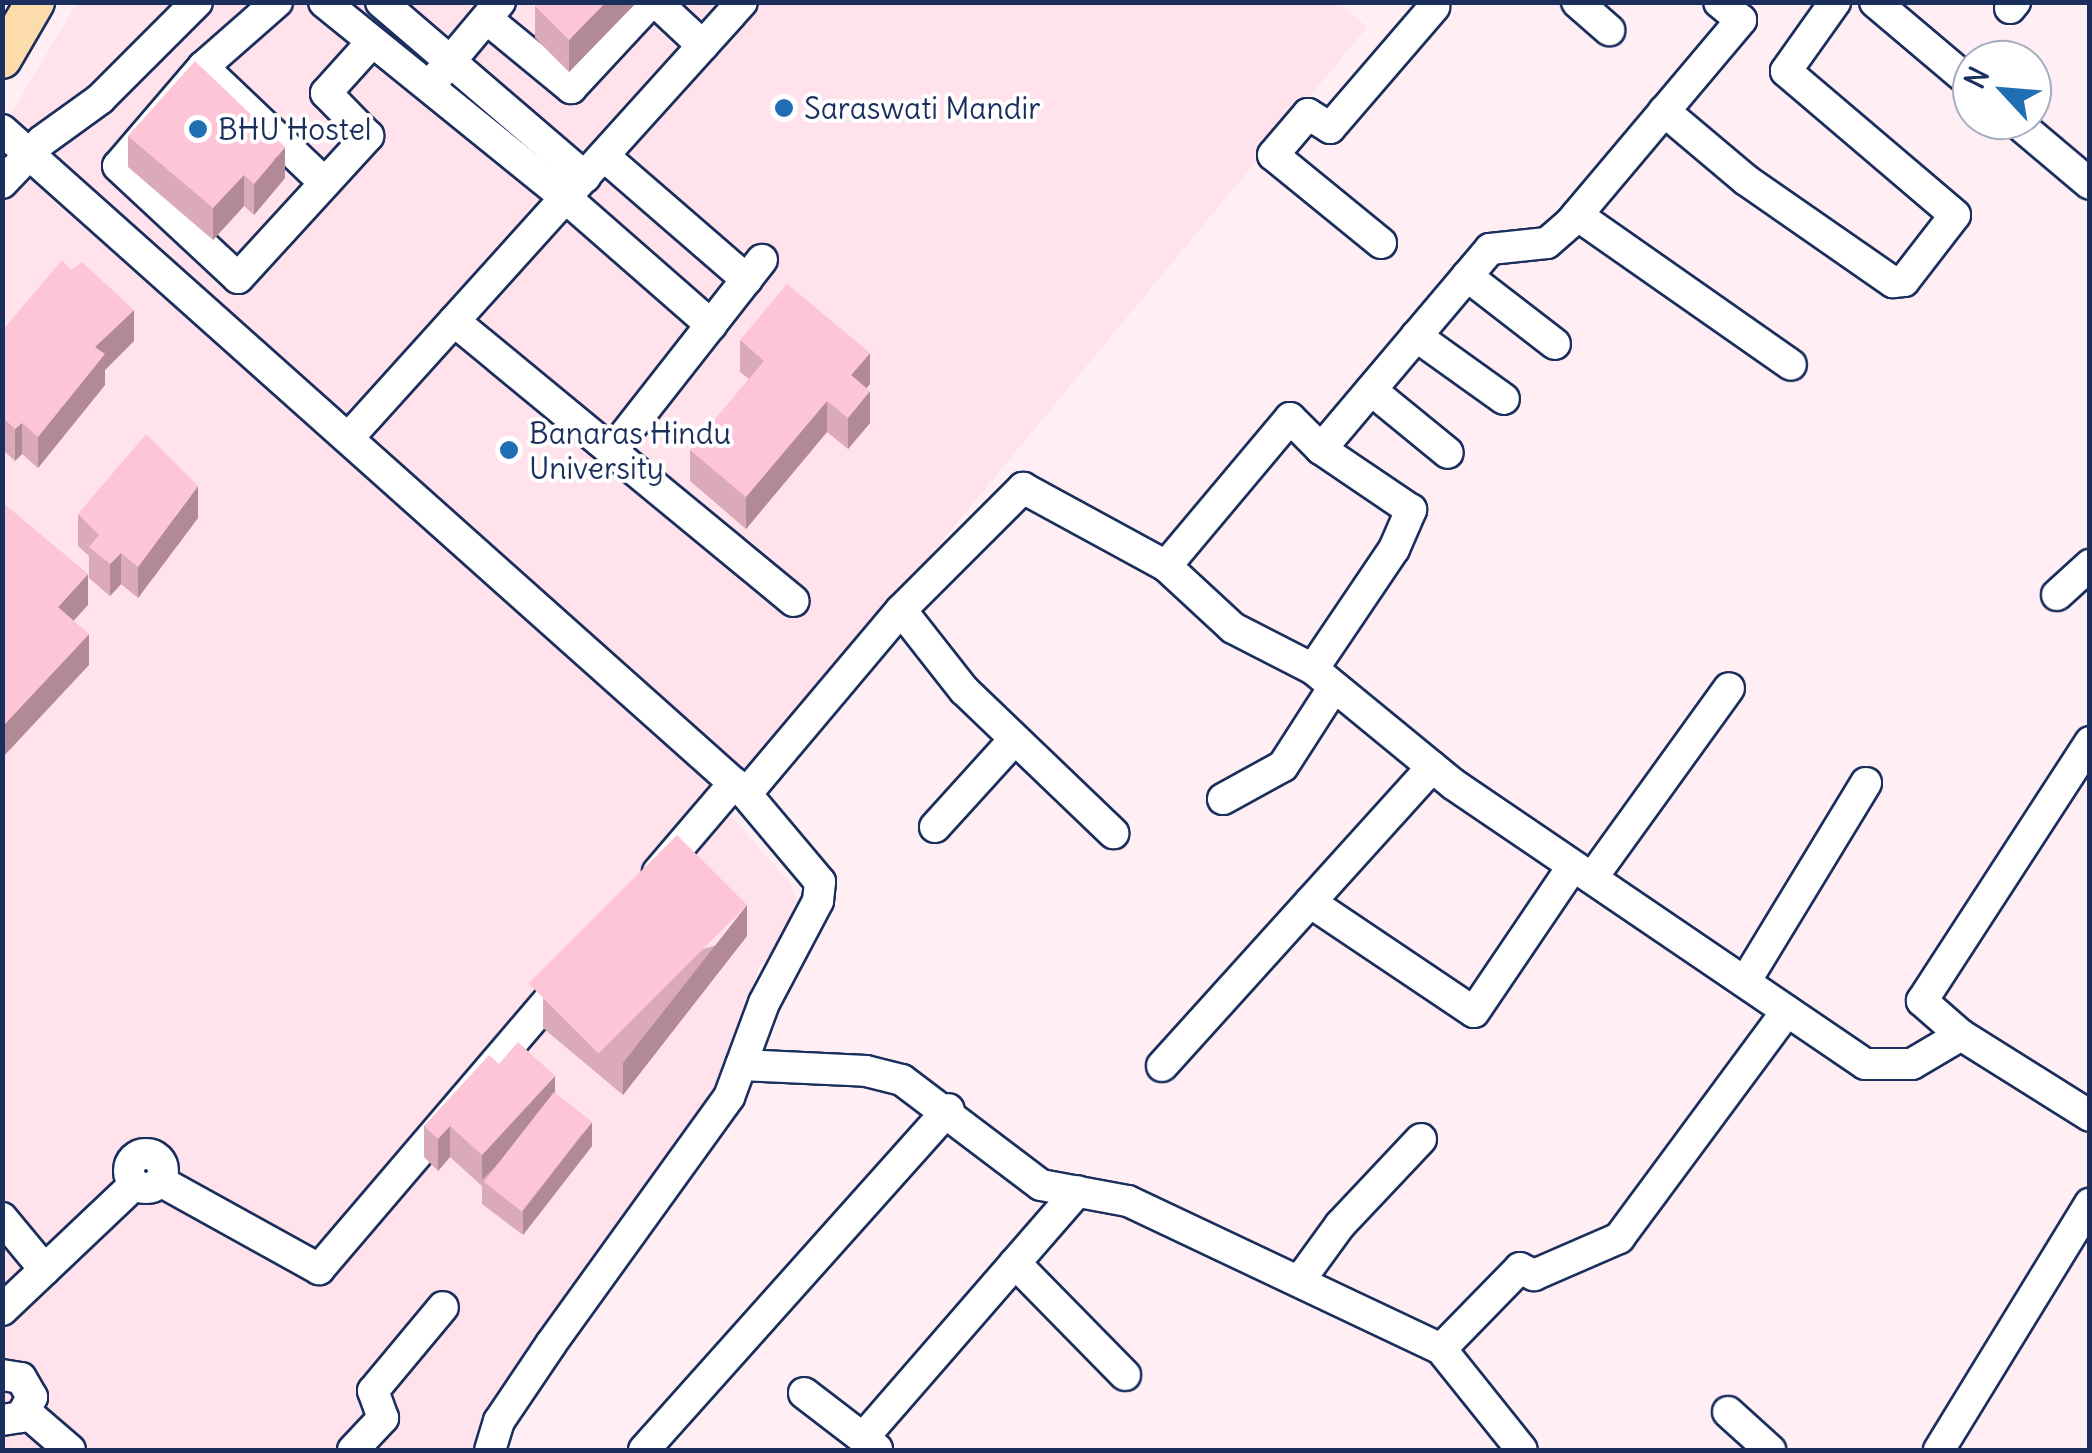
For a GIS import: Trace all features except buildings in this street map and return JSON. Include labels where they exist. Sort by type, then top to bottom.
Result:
[{"type":"main road","points":[[2,14],[8,2]]},
{"type":"main road","points":[[2,60],[35,2]]},
{"type":"street","points":[[2,183],[28,154],[100,99],[197,2]]},
{"type":"street","points":[[277,2],[203,67],[118,166],[238,278],[368,136],[326,93],[372,42]]},
{"type":"street","points":[[324,2],[428,86],[754,270],[612,451]]},
{"type":"street","points":[[380,2],[585,177],[710,326]]},
{"type":"street","points":[[428,86],[452,63],[493,11],[571,88],[653,2],[703,46]]},
{"type":"street","points":[[351,435],[742,2]]},
{"type":"street","points":[[1577,2],[1609,30]]},
{"type":"street","points":[[1321,449],[1490,249],[1547,243],[1577,215],[1741,20],[1720,2]]},
{"type":"street","points":[[1664,112],[1746,180],[1892,282],[1904,281],[1956,215],[1786,71],[1835,2]]},
{"type":"street","points":[[1875,2],[1952,67]]},
{"type":"street","points":[[1381,243],[1273,155],[1308,114],[1330,128],[1440,4]]},
{"type":"street","points":[[203,67],[325,183]]},
{"type":"street","points":[[2,130],[351,435],[741,789],[820,882],[818,901],[764,1003],[729,1098],[499,1421],[490,1450]]},
{"type":"street","points":[[2038,140],[2090,184]]},
{"type":"street","points":[[1577,215],[1791,364]]},
{"type":"street","points":[[1467,276],[1555,344]]},
{"type":"street","points":[[454,322],[794,601]]},
{"type":"street","points":[[1416,336],[1504,399]]},
{"type":"street","points":[[1371,390],[1448,453]]},
{"type":"street","points":[[1166,566],[1290,418],[1321,449],[1411,510],[1394,549],[1323,678],[1283,766],[1224,799]]},
{"type":"street","points":[[644,890],[741,789],[901,610],[1023,488],[1166,566],[1234,628],[1323,678],[1432,767],[1866,1064],[1912,1064],[1961,1035]]},
{"type":"street","points":[[2057,595],[2090,564]]},
{"type":"street","points":[[901,610],[1014,740],[1113,834]]},
{"type":"street","points":[[1310,902],[1474,1012],[1728,688]]},
{"type":"street","points":[[936,827],[1014,740]]},
{"type":"street","points":[[2090,742],[1922,1000],[1961,1035],[2090,1116]]},
{"type":"street","points":[[1162,1066],[1432,767]]},
{"type":"street","points":[[1744,982],[1866,783]]},
{"type":"street","points":[[2,1310],[148,1182],[319,1269],[592,950]]},
{"type":"street","points":[[1441,1349],[1520,1268],[1534,1275],[1619,1238],[1788,1012]]},
{"type":"street","points":[[741,1065],[866,1071],[902,1080],[948,1109],[1004,1161],[1041,1185],[1128,1201],[1441,1349],[1522,1450]]},
{"type":"street","points":[[644,1450],[948,1109]]},
{"type":"street","points":[[1300,1280],[1340,1225],[1421,1139]]},
{"type":"street","points":[[804,1393],[871,1444],[1078,1192]]},
{"type":"street","points":[[1939,1450],[2090,1204]]},
{"type":"street","points":[[2,1218],[45,1270]]},
{"type":"street","points":[[1015,1264],[1124,1375]]},
{"type":"street","points":[[353,1450],[383,1418],[373,1391],[443,1307]]},
{"type":"street","points":[[4,1372],[27,1383],[32,1398],[11,1420],[70,1450]]},
{"type":"street","points":[[1728,1412],[1770,1450]]},
{"type":"shaded area","name":"Banaras Hindu University","points":[[1337,2],[1367,27],[749,774],[718,801],[790,883],[799,907],[793,931],[759,968],[715,1085],[473,1450],[3,1450],[3,127],[77,3]]},
{"type":"place","name":"Saraswati Mandir","points":[[784,108]]},
{"type":"place","name":"BHU Hostel","points":[[198,129]]},
{"type":"place","name":"Banaras Hindu University","points":[[509,450]]}]
